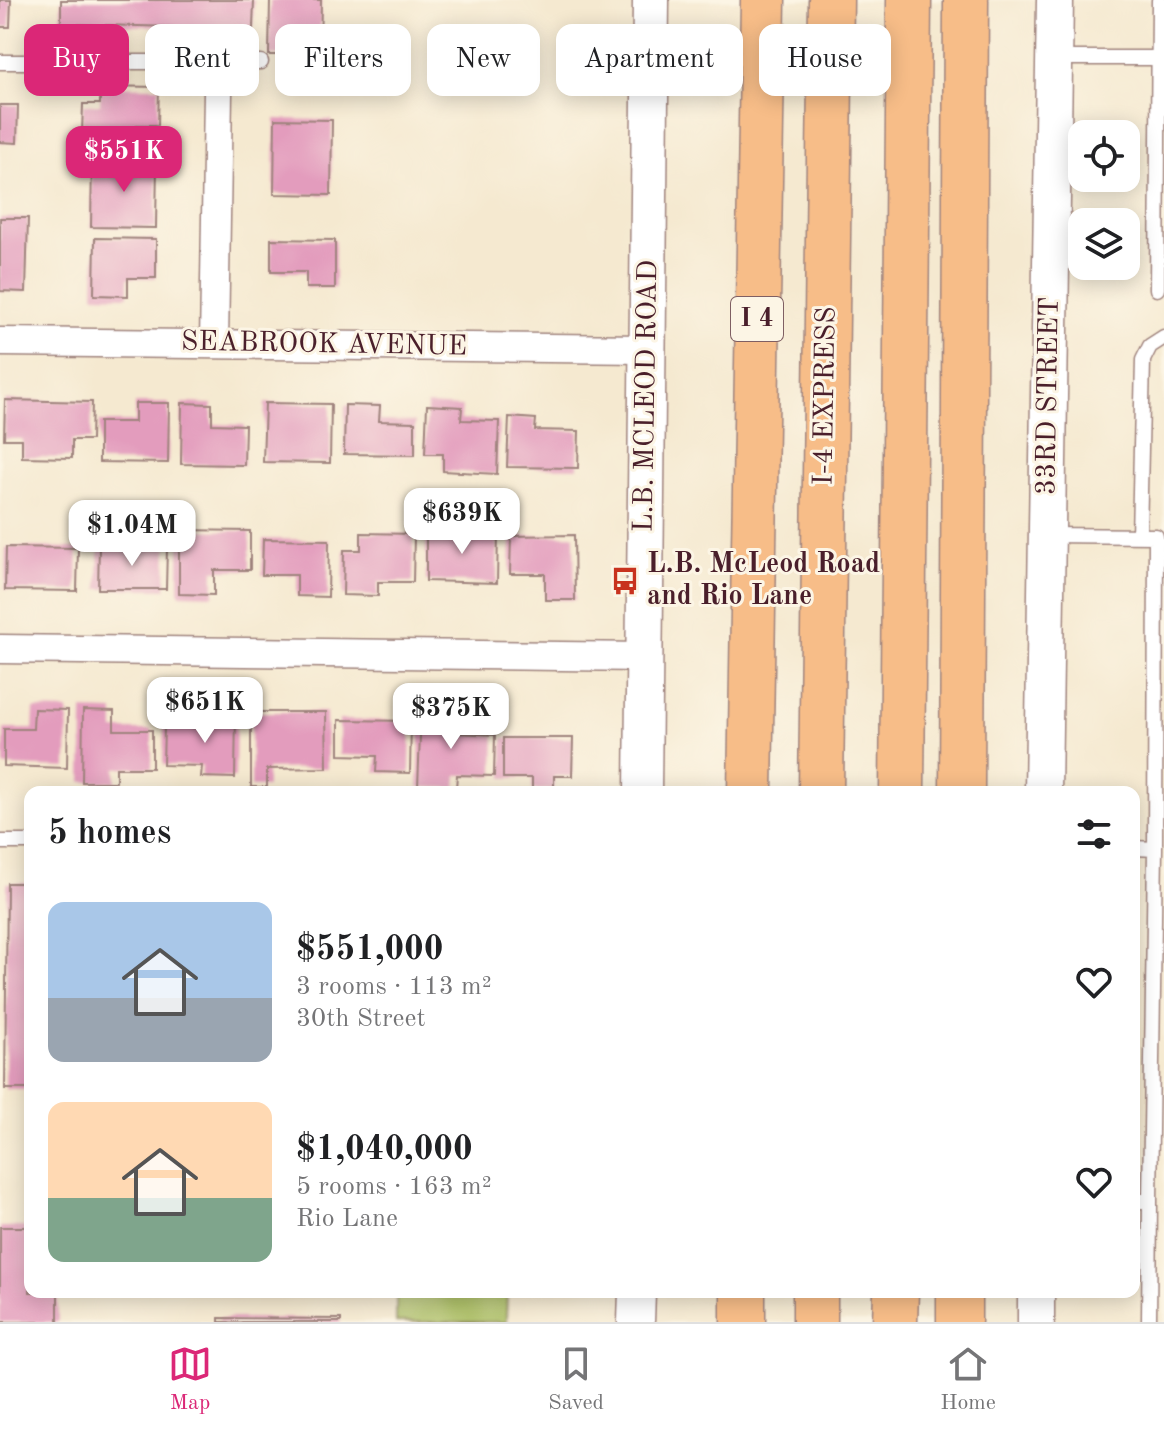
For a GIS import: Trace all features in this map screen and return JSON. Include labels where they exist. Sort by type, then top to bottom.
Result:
[{"type":"highway","points":[[733,0],[732,116],[752,637]]},
{"type":"highway","name":"I 4","points":[[750,786],[763,0]]},
{"type":"highway","name":"I-4 EXPRESS","points":[[821,786],[831,0]]},
{"type":"highway","points":[[902,786],[909,0]]},
{"type":"highway","points":[[962,786],[966,0]]},
{"type":"highway","points":[[743,1298],[743,1322]]},
{"type":"highway","points":[[815,1298],[815,1322]]},
{"type":"highway","points":[[895,1322],[896,1298]]},
{"type":"highway","points":[[959,1298],[959,1322]]},
{"type":"street","name":"L.B. MCLEOD ROAD","points":[[643,786],[651,0]]},
{"type":"street","name":"33RD STREET","points":[[1043,786],[1055,0]]},
{"type":"street","points":[[214,344],[218,96]]},
{"type":"street","name":"SEABROOK AVENUE","points":[[0,342],[647,349]]},
{"type":"street","points":[[0,649],[644,657]]},
{"type":"street","points":[[636,1322],[637,1298]]},
{"type":"street","points":[[1036,1298],[1036,1322]]},
{"type":"lane","points":[[1157,289],[1161,58],[1159,0]]},
{"type":"lane","points":[[1054,58],[1161,58]]},
{"type":"lane","points":[[0,62],[261,62]]},
{"type":"lane","points":[[1139,536],[1143,360],[1150,346],[1164,337]]},
{"type":"lane","points":[[1047,535],[1160,536],[1160,830],[1155,849],[1159,890],[1157,1175],[1150,1201],[1157,1232],[1149,1322]]},
{"type":"lane","points":[[0,842],[24,842]]},
{"type":"lane","points":[[1140,848],[1155,849]]},
{"type":"lane","points":[[1140,1201],[1150,1201]]},
{"type":"green space","points":[[396,1298],[507,1298],[506,1322],[396,1322]]},
{"type":"building","points":[[0,0],[11,0],[10,27],[0,27]]},
{"type":"building","points":[[61,0],[254,0],[253,24],[61,24]]},
{"type":"building","points":[[270,0],[321,0],[321,24],[275,24],[275,55],[269,55]]},
{"type":"building","points":[[129,86],[145,87],[145,96],[159,96],[158,125],[137,125],[136,150],[98,150],[98,133],[82,133],[83,104],[100,104],[100,96],[129,96]]},
{"type":"building","points":[[0,105],[18,105],[17,143],[0,142]]},
{"type":"building","points":[[275,119],[332,120],[331,195],[274,194]]},
{"type":"building","points":[[92,159],[157,160],[156,228],[91,227]]},
{"type":"building","points":[[0,218],[28,218],[26,292],[0,291]]},
{"type":"building","points":[[95,238],[156,239],[156,278],[128,278],[128,296],[94,295]]},
{"type":"building","points":[[271,239],[335,240],[335,288],[306,288],[306,272],[271,272]]},
{"type":"building","points":[[5,400],[92,402],[91,440],[72,440],[72,458],[22,457],[22,439],[4,439]]},
{"type":"building","points":[[135,403],[169,403],[168,463],[99,462],[99,422],[135,422]]},
{"type":"building","points":[[182,403],[212,404],[212,424],[245,425],[244,465],[181,464]]},
{"type":"building","points":[[265,403],[331,404],[330,463],[263,462]]},
{"type":"building","points":[[345,405],[380,406],[379,421],[415,422],[415,455],[344,454]]},
{"type":"building","points":[[427,405],[462,407],[461,420],[499,421],[497,474],[443,471],[443,454],[425,454]]},
{"type":"building","points":[[509,417],[536,419],[535,430],[579,431],[578,468],[507,467]]},
{"type":"building","points":[[179,530],[250,531],[250,570],[214,570],[214,595],[179,594]]},
{"type":"building","points":[[426,530],[498,532],[497,583],[426,581]]},
{"type":"building","points":[[361,533],[414,534],[413,582],[378,582],[378,596],[343,595],[344,550],[361,550]]},
{"type":"building","points":[[574,535],[575,600],[545,600],[545,574],[510,574],[511,536]]},
{"type":"building","points":[[263,539],[329,540],[328,597],[297,596],[297,575],[262,575]]},
{"type":"building","points":[[99,546],[167,547],[166,589],[98,589]]},
{"type":"building","points":[[6,547],[78,548],[77,591],[5,590]]},
{"type":"building","points":[[34,709],[68,710],[67,768],[4,766],[4,729],[33,729]]},
{"type":"building","points":[[83,710],[114,711],[114,730],[152,730],[152,768],[116,768],[116,782],[82,782]]},
{"type":"building","points":[[201,710],[236,711],[235,778],[201,777],[202,766],[163,765],[164,728],[200,728]]},
{"type":"building","points":[[421,710],[457,711],[456,733],[495,735],[494,776],[457,775],[456,786],[418,786]]},
{"type":"building","points":[[251,712],[326,712],[327,768],[267,769],[267,786],[251,786]]},
{"type":"building","points":[[339,720],[411,721],[410,773],[376,772],[377,756],[339,755]]},
{"type":"building","points":[[503,738],[573,738],[572,776],[554,776],[554,786],[532,786],[532,778],[503,778]]},
{"type":"building","points":[[7,883],[24,883],[24,1089],[5,1089]]},
{"type":"building","points":[[0,1227],[24,1227],[24,1298],[58,1298],[58,1322],[0,1322]]},
{"type":"building","points":[[219,1318],[341,1319],[341,1322],[219,1322]]},
{"type":"place","name":"L.B. McLeod Road and Rio Lane","points":[[625,581]]}]
